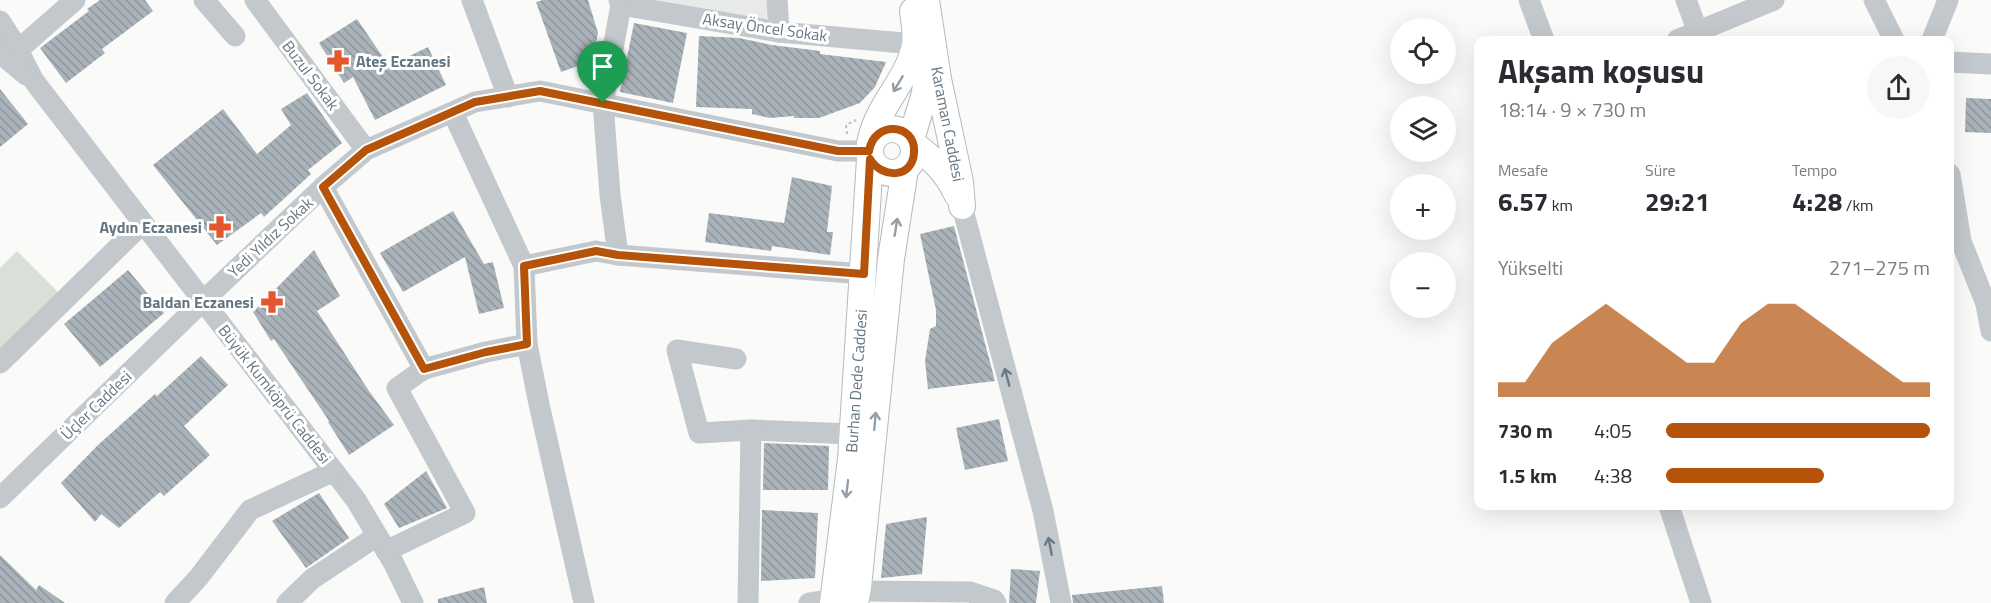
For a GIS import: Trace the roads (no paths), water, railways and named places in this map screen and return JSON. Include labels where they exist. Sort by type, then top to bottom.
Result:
[{"type":"main road","name":"Karaman Caddesi","points":[[912,0],[924,43],[938,79],[960,182],[962,206]]},
{"type":"main road","name":"Karaman Caddesi","points":[[912,142],[924,97],[926,0]]},
{"type":"main road","name":"Karaman Caddesi","points":[[870,151],[872,130],[881,110],[924,43]]},
{"type":"main road","points":[[912,142],[913,159],[900,172],[886,173],[880,170],[870,151],[874,137],[886,129],[901,130],[945,173],[962,206]]},
{"type":"main road","name":"Burhan Dede Caddesi","points":[[837,600],[851,459],[870,151]]},
{"type":"main road","name":"Burhan Dede Caddesi","points":[[837,600],[905,169]]},
{"type":"street","points":[[6,56],[75,0]]},
{"type":"street","points":[[204,0],[235,36]]},
{"type":"street","name":"Buzul Sokak","points":[[255,0],[366,150]]},
{"type":"street","points":[[472,0],[508,97]]},
{"type":"street","points":[[777,0],[779,32]]},
{"type":"street","points":[[1529,0],[1542,36]]},
{"type":"street","points":[[1686,0],[1698,32]]},
{"type":"street","points":[[1688,36],[1774,0]]},
{"type":"street","points":[[1874,0],[1892,36]]},
{"type":"street","points":[[1934,36],[1948,0]]},
{"type":"street","points":[[618,255],[610,195],[603,103],[620,3]]},
{"type":"street","name":"Aksay Öncel Sokak","points":[[620,3],[779,32],[924,43]]},
{"type":"street","name":"Büyük Kumköprü Caddesi","points":[[0,21],[6,56],[34,81],[142,224],[197,306],[356,500],[382,543],[413,603]]},
{"type":"street","points":[[1954,62],[1991,64]]},
{"type":"street","name":"Yedi Yıldız Sokak","points":[[197,306],[323,187],[366,150],[475,102],[540,91],[838,151],[870,151]]},
{"type":"street","points":[[453,112],[524,266],[527,344],[584,603]]},
{"type":"street","points":[[323,187],[424,369]]},
{"type":"street","points":[[1954,198],[1961,240],[1989,304],[1991,331]]},
{"type":"street","points":[[962,206],[1043,511],[1061,603]]},
{"type":"street","points":[[0,363],[142,224]]},
{"type":"street","points":[[524,266],[596,251],[618,255],[864,274]]},
{"type":"street","name":"Üçler Caddesi","points":[[0,498],[197,306]]},
{"type":"street","points":[[287,603],[312,579],[382,543],[465,513],[397,388],[424,369],[486,352],[527,344]]},
{"type":"street","points":[[736,358],[677,350],[699,433],[752,430],[852,434]]},
{"type":"street","points":[[748,603],[752,430]]},
{"type":"street","points":[[175,603],[199,577],[250,510],[334,471]]},
{"type":"street","points":[[1670,510],[1701,603]]},
{"type":"street","points":[[837,600],[970,592],[994,600],[996,603]]},
{"type":"place","name":"Ateş Eczanesi","points":[[338,61]]},
{"type":"place","name":"Aydın Eczanesi","points":[[220,227]]},
{"type":"place","name":"Baldan Eczanesi","points":[[272,302]]}]
